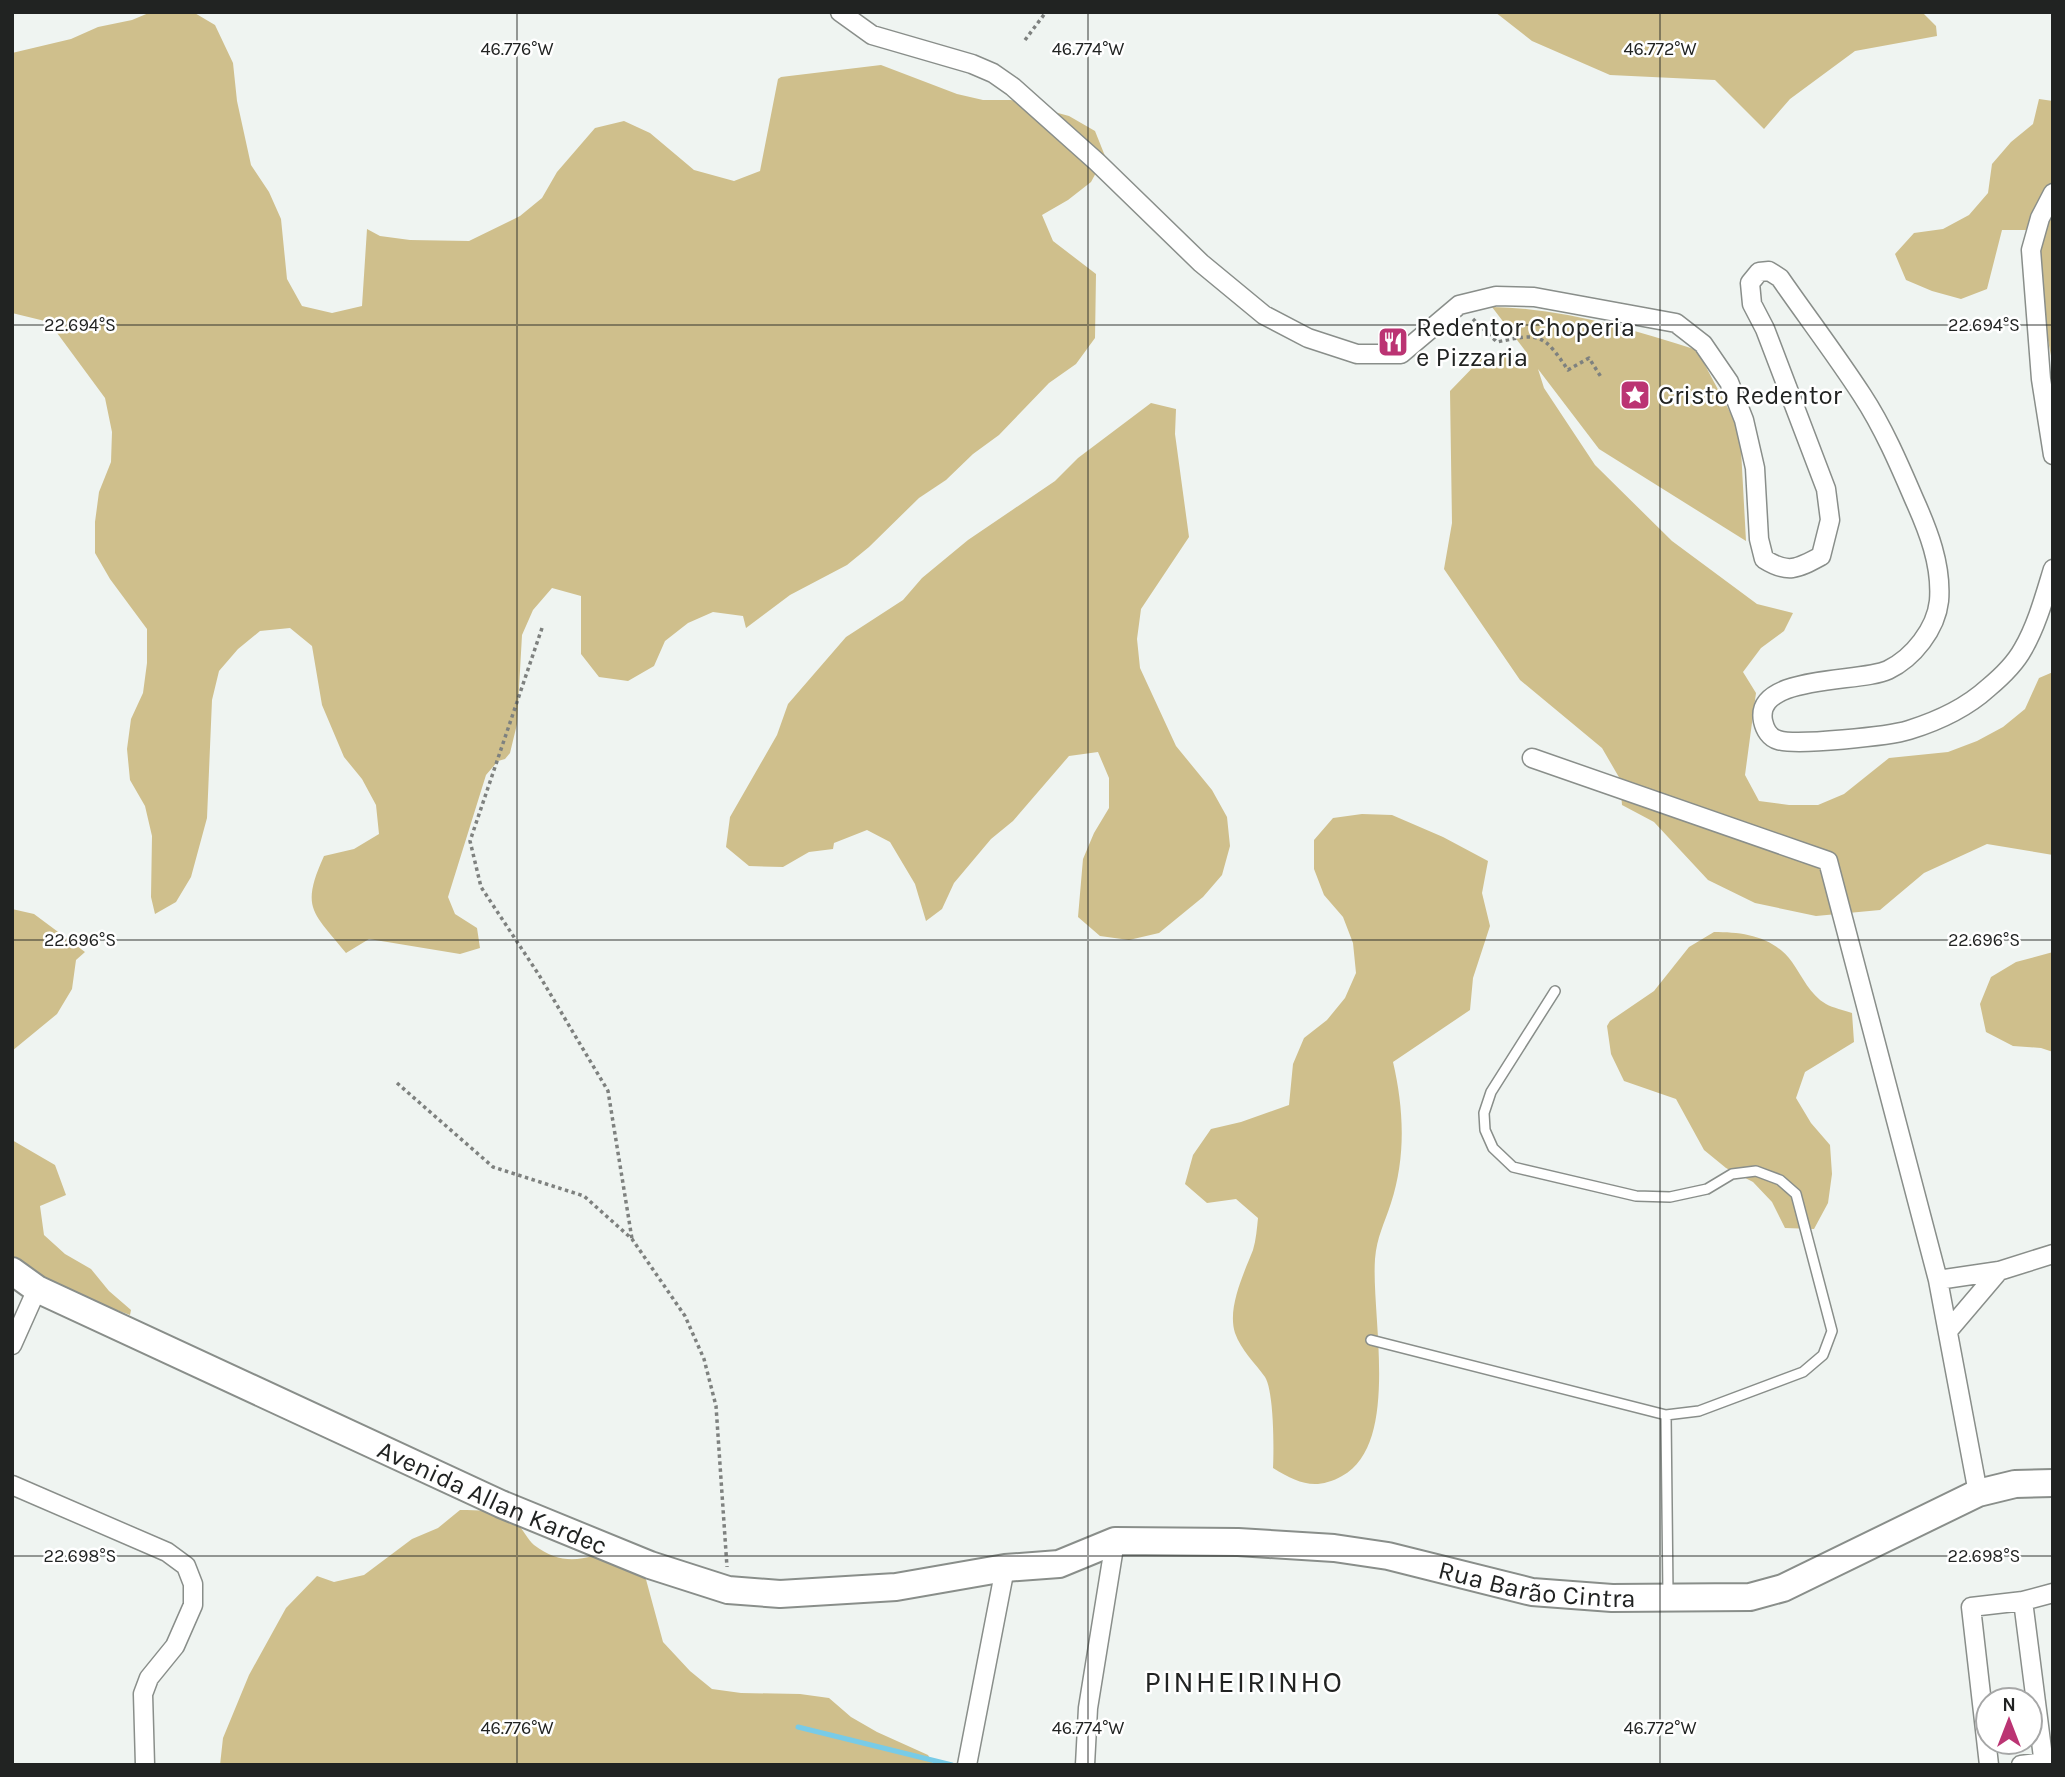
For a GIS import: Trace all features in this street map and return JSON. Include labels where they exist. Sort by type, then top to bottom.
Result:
[{"type":"street","points":[[840,12],[872,35],[972,64],[993,73],[1013,87],[1097,162],[1200,263],[1264,315],[1308,338],[1357,354],[1401,354],[1459,305],[1496,296],[1534,297],[1676,323],[1703,344],[1729,382],[1744,420],[1755,468],[1759,539],[1763,559],[1781,569],[1799,568],[1821,556],[1830,520],[1826,489],[1765,329],[1752,304],[1749,283],[1759,272],[1769,271],[1780,278],[1864,397],[1900,465],[1929,532],[1937,569],[1939,602],[1926,636],[1911,656],[1886,671],[1800,685],[1776,692],[1765,704],[1762,717],[1765,730],[1776,740],[1796,744],[1907,731],[1954,713],[1988,688],[2023,650],[2053,569]]},
{"type":"street","points":[[2053,192],[2040,218],[2031,250],[2041,379],[2053,455]]},
{"type":"street","points":[[1532,758],[1828,862],[1938,1280],[1978,1493]]},
{"type":"street","points":[[1938,1280],[2000,1271],[2053,1254]]},
{"type":"street","name":"Avenida Allan Kardec","points":[[12,1271],[37,1289],[501,1504],[650,1564],[728,1590],[779,1594],[884,1588],[1005,1568]]},
{"type":"street","points":[[1948,1331],[2000,1271]]},
{"type":"street","points":[[12,1345],[37,1289]]},
{"type":"street","name":"Rua Barão Cintra","points":[[1005,1568],[1059,1564],[1115,1541],[1238,1542],[1334,1548],[1388,1556],[1532,1592],[1612,1598],[1750,1597],[1783,1588],[1978,1493],[2015,1484],[2053,1483]]},
{"type":"street","points":[[12,1486],[167,1552],[186,1566],[193,1584],[193,1605],[175,1646],[149,1678],[143,1695],[145,1765]]},
{"type":"street","points":[[1085,1765],[1088,1708],[1115,1541]]},
{"type":"street","points":[[967,1765],[1005,1568]]},
{"type":"street","points":[[1989,1765],[1971,1607],[2023,1601],[2053,1593]]},
{"type":"street","points":[[2021,1765],[2044,1763],[2023,1601]]},
{"type":"lane","points":[[1371,1340],[1667,1415],[1699,1411],[1803,1372],[1823,1355],[1832,1331],[1796,1194],[1780,1180],[1756,1171],[1732,1174],[1707,1189],[1670,1197],[1636,1196],[1513,1167],[1493,1148],[1485,1130],[1485,1113],[1491,1092],[1555,991]]},
{"type":"lane","points":[[1667,1415],[1668,1598]]},
{"type":"path","points":[[1026,40],[1046,12]]},
{"type":"path","points":[[1459,305],[1497,342],[1528,335],[1550,342],[1569,370],[1589,358],[1601,377]]},
{"type":"path","points":[[542,628],[470,841],[481,887],[539,975],[608,1091],[632,1240]]},
{"type":"path","points":[[397,1083],[493,1167],[584,1196],[632,1240],[685,1316],[707,1371],[716,1406],[728,1590]]},
{"type":"shaded area","points":[[151,12],[193,12],[215,25],[233,63],[237,101],[251,165],[269,192],[281,219],[287,279],[302,306],[332,313],[362,306],[367,229],[380,236],[410,240],[469,241],[520,216],[542,198],[557,172],[595,128],[624,121],[650,133],[694,170],[734,181],[760,171],[778,79],[881,65],[957,94],[983,100],[1011,100],[1069,116],[1095,131],[1105,156],[1091,182],[1042,215],[1053,241],[1096,274],[1095,338],[1076,364],[1049,383],[999,435],[973,454],[946,480],[919,498],[869,547],[847,565],[790,595],[746,628],[743,616],[713,612],[688,623],[665,641],[654,666],[628,681],[599,677],[581,654],[581,596],[552,588],[533,610],[522,635],[517,724],[510,753],[505,759],[498,761],[486,775],[448,897],[455,914],[477,928],[480,948],[460,954],[369,939],[346,953],[318,918],[312,899],[313,888],[324,856],[354,849],[379,834],[376,805],[362,779],[344,757],[322,705],[312,646],[290,628],[260,631],[238,649],[219,671],[212,700],[207,818],[191,877],[176,902],[155,914],[151,897],[152,836],[145,806],[130,780],[127,749],[131,719],[143,693],[147,663],[147,629],[110,579],[95,553],[99,492],[111,462],[112,432],[105,398],[49,322],[12,313],[12,53],[71,39],[98,27],[132,20]]},
{"type":"shaded area","points":[[1495,12],[1922,12],[1936,26],[1937,36],[1855,51],[1790,99],[1764,129],[1715,80],[1610,75],[1532,41]]},
{"type":"shaded area","points":[[2039,99],[2053,101],[2053,366],[2038,289],[2031,230],[2002,230],[1987,289],[1961,299],[1906,280],[1895,254],[1914,233],[1943,229],[1969,215],[1988,193],[1992,164],[2011,142],[2033,124]]},
{"type":"shaded area","points":[[1492,307],[1570,316],[1621,327],[1697,350],[1740,431],[1746,541],[1599,449],[1538,369],[1544,388],[1595,465],[1672,541],[1757,604],[1793,613],[1784,631],[1761,648],[1743,672],[1756,693],[1745,775],[1759,801],[1818,805],[1844,794],[1889,758],[1948,752],[1977,741],[2003,727],[2025,709],[2039,678],[2053,672],[2053,855],[1987,844],[1924,873],[1880,910],[1816,916],[1755,903],[1708,880],[1654,822],[1622,805],[1620,779],[1602,748],[1520,680],[1444,569],[1452,523],[1450,391],[1482,358],[1527,353]]},
{"type":"shaded area","points":[[1151,403],[1176,409],[1175,434],[1189,537],[1141,609],[1137,639],[1140,668],[1176,746],[1212,790],[1227,817],[1230,846],[1222,875],[1203,897],[1159,933],[1129,940],[1100,936],[1078,917],[1083,859],[1109,808],[1109,778],[1098,752],[1069,756],[1013,821],[991,839],[954,883],[942,909],[926,921],[915,884],[890,842],[867,830],[834,843],[833,849],[809,852],[783,867],[749,866],[726,847],[730,817],[777,735],[788,704],[846,637],[903,600],[922,578],[968,540],[1055,481],[1078,458]]},
{"type":"shaded area","points":[[1362,814],[1392,815],[1443,837],[1488,861],[1482,893],[1490,926],[1473,978],[1470,1010],[1393,1062],[1402,1133],[1396,1186],[1379,1237],[1375,1259],[1379,1377],[1377,1408],[1371,1437],[1360,1460],[1342,1476],[1315,1484],[1291,1478],[1273,1468],[1273,1421],[1268,1384],[1235,1333],[1235,1302],[1253,1250],[1258,1218],[1236,1199],[1207,1203],[1185,1184],[1193,1155],[1211,1129],[1241,1122],[1289,1105],[1293,1064],[1304,1038],[1327,1020],[1345,998],[1356,973],[1353,943],[1343,917],[1324,895],[1314,869],[1314,840],[1333,818]]},
{"type":"shaded area","points":[[12,909],[34,914],[85,952],[76,960],[72,989],[57,1014],[12,1051]]},
{"type":"shaded area","points":[[1714,932],[1757,937],[1776,946],[1792,962],[1820,1000],[1852,1013],[1854,1042],[1805,1072],[1796,1098],[1811,1123],[1830,1145],[1832,1174],[1828,1203],[1814,1229],[1785,1228],[1772,1202],[1753,1182],[1726,1168],[1704,1150],[1676,1099],[1624,1081],[1611,1054],[1607,1026],[1610,1021],[1654,991],[1689,947]]},
{"type":"shaded area","points":[[2053,952],[2053,1052],[2041,1048],[2013,1046],[1986,1032],[1980,1004],[1991,977],[2016,962]]},
{"type":"shaded area","points":[[12,1140],[55,1165],[66,1195],[40,1206],[44,1235],[65,1254],[91,1269],[109,1291],[131,1310],[130,1315],[12,1271]]},
{"type":"shaded area","points":[[460,1510],[487,1511],[513,1520],[534,1545],[565,1559],[585,1558],[616,1547],[641,1561],[663,1642],[690,1671],[712,1689],[829,1698],[851,1717],[877,1732],[928,1755],[934,1765],[220,1765],[223,1738],[249,1675],[286,1608],[317,1576],[334,1582],[364,1575],[412,1539],[438,1528]]},
{"type":"waterway","points":[[798,1727],[952,1765]]},
{"type":"place","name":"Redentor Choperia e Pizzaria","points":[[1393,342]]},
{"type":"place","name":"Cristo Redentor","points":[[1635,395]]},
{"type":"district","name":"PINHEIRINHO","points":[[1244,1682]]}]
